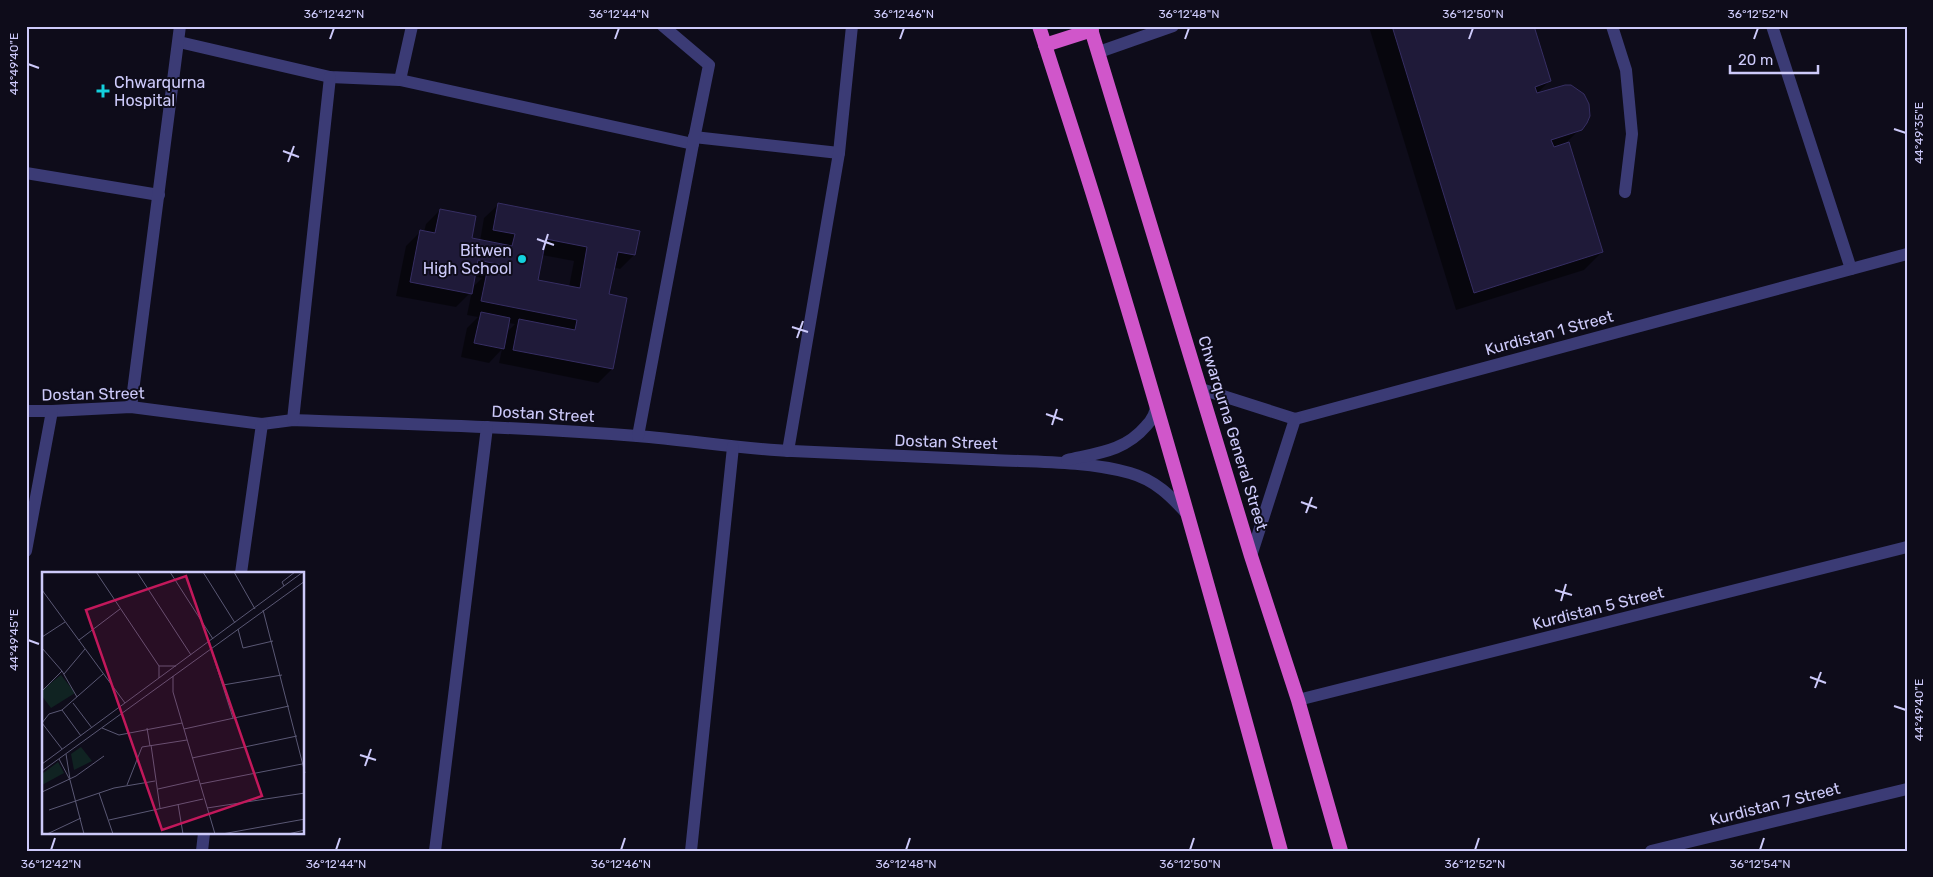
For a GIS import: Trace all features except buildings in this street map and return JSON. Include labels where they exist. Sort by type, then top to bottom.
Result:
[{"type":"highway","points":[[1039,26],[1102,222],[1156,405],[1281,851]]},
{"type":"highway","points":[[1044,45],[1091,28]]},
{"type":"highway","name":"Chwarqurna General Street","points":[[1091,28],[1251,556],[1298,700],[1341,851]]},
{"type":"street","points":[[131,406],[180,26]]},
{"type":"street","points":[[400,80],[412,26]]},
{"type":"street","points":[[638,436],[709,65],[663,26]]},
{"type":"street","points":[[788,451],[839,153],[852,26]]},
{"type":"street","points":[[1099,52],[1173,26]]},
{"type":"street","points":[[1612,26],[1626,70],[1632,134],[1624,192]]},
{"type":"street","points":[[1772,26],[1851,269]]},
{"type":"street","points":[[179,42],[330,77],[400,80],[693,141],[839,153]]},
{"type":"street","points":[[293,420],[330,77]]},
{"type":"street","points":[[26,173],[159,195]]},
{"type":"street","name":"Kurdistan 1 Street","points":[[1295,418],[1907,254]]},
{"type":"street","points":[[1201,389],[1295,418],[1251,556]]},
{"type":"street","name":"Dostan Street","points":[[1058,462],[1117,449],[1129,443],[1150,422],[1157,408],[1156,405]]},
{"type":"street","name":"Dostan Street","points":[[26,411],[52,412],[131,406],[262,424],[293,420],[487,427],[638,436],[788,451],[1058,462],[1114,469],[1148,479],[1163,489],[1188,515]]},
{"type":"street","points":[[26,552],[52,412]]},
{"type":"street","points":[[241,572],[262,424]]},
{"type":"street","points":[[434,851],[487,427]]},
{"type":"street","points":[[691,851],[733,447]]},
{"type":"street","name":"Kurdistan 5 Street","points":[[1298,700],[1907,547]]},
{"type":"street","name":"Kurdistan 7 Street","points":[[1652,851],[1907,789]]},
{"type":"street","points":[[202,851],[204,834]]},
{"type":"place","name":"Chwarqurna Hospital","points":[[103,91]]},
{"type":"place","name":"Bitwen High School","points":[[522,259]]}]
